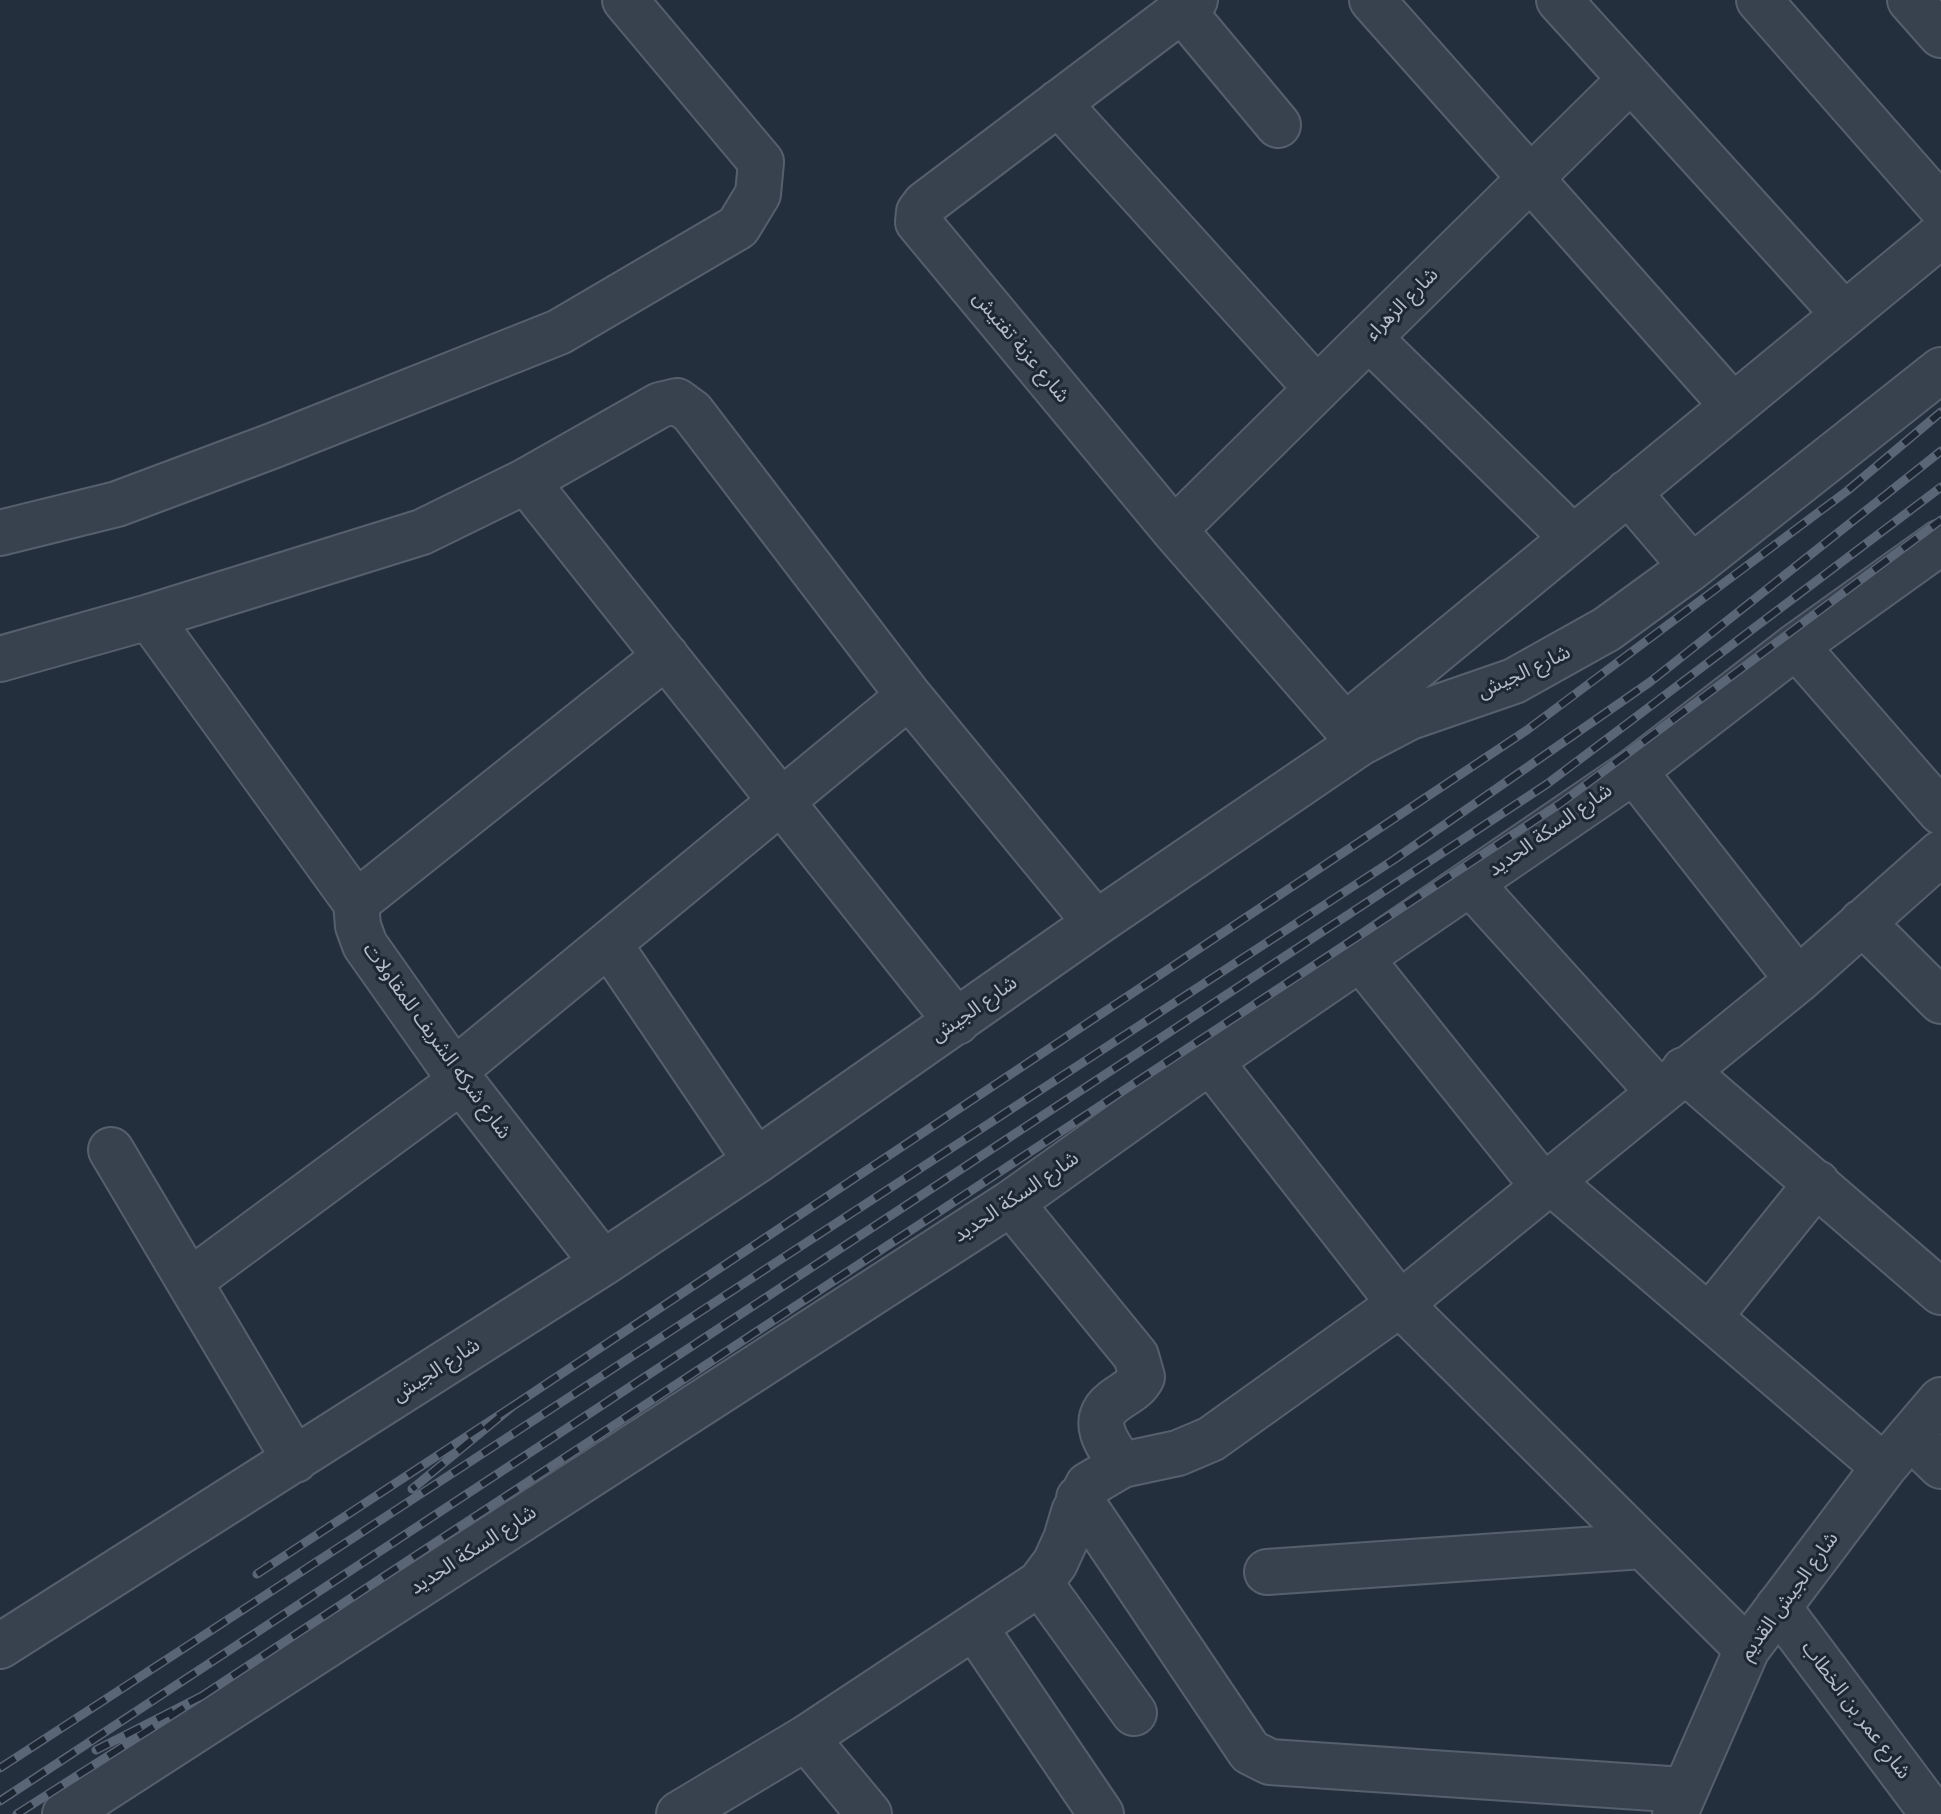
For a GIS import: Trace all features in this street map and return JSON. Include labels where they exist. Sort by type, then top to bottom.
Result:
[{"type":"street","points":[[0,533],[117,504],[559,332],[738,227],[758,194],[761,162],[625,0]]},
{"type":"street","points":[[1372,0],[1733,406]]},
{"type":"street","points":[[1559,0],[1844,314]]},
{"type":"street","points":[[1759,0],[1941,207]]},
{"type":"street","points":[[1910,0],[1941,35]]},
{"type":"street","points":[[1189,5],[1278,125]]},
{"type":"street","name":"شارع عزبة تفتيش","points":[[1189,5],[925,204],[919,212],[918,222],[1174,530],[1353,734]]},
{"type":"street","name":"شارع الزهراء","points":[[1174,530],[1631,79]]},
{"type":"street","points":[[1058,103],[1317,389]]},
{"type":"street","points":[[1353,734],[1573,538],[1941,235]]},
{"type":"street","points":[[1369,338],[1573,538]]},
{"type":"street","name":"شارع الجيش","points":[[0,1646],[603,1263],[756,1161],[1096,923],[1353,734],[1514,681],[1607,629],[1692,567],[1941,370]]},
{"type":"street","points":[[0,659],[149,617],[422,532],[526,481],[660,405],[669,401],[686,405],[909,696],[1096,923]]},
{"type":"street","points":[[526,481],[957,1022]]},
{"type":"street","points":[[1628,492],[1692,567]]},
{"type":"street","name":"شارع السكة الحديد","points":[[65,1814],[1011,1203],[1210,1061],[1362,960],[1634,771],[1796,646],[1941,542]]},
{"type":"street","name":"شارع شركه الشريف للمقاولات","points":[[149,617],[356,903],[358,926],[365,945],[458,1076],[603,1263]]},
{"type":"street","points":[[1796,646],[1941,812]]},
{"type":"street","points":[[356,903],[666,656]]},
{"type":"street","points":[[190,1281],[458,1076],[609,944],[909,696]]},
{"type":"street","points":[[1634,771],[1798,980]]},
{"type":"street","points":[[679,1814],[806,1738],[1040,1583],[1055,1563],[1079,1498],[1088,1485],[1122,1465],[1178,1453],[1211,1439],[1400,1304],[1798,980],[1941,853]]},
{"type":"street","points":[[1471,884],[1672,1081],[1817,1183],[1941,1292]]},
{"type":"street","points":[[1862,922],[1941,1001]]},
{"type":"street","points":[[609,944],[756,1161]]},
{"type":"street","points":[[1362,960],[1546,1183],[1709,1317],[1912,1457]]},
{"type":"street","points":[[1210,1061],[1400,1304],[1747,1649]]},
{"type":"street","points":[[111,1150],[295,1460]]},
{"type":"street","points":[[1709,1317],[1817,1183]]},
{"type":"street","points":[[1011,1203],[1136,1356],[1141,1367],[1142,1377],[1137,1387],[1110,1403],[1103,1413],[1101,1426],[1104,1440],[1122,1465]]},
{"type":"street","name":"شارع الجيش القديم","points":[[1679,1802],[1747,1649],[1778,1607],[1912,1457],[1941,1400]]},
{"type":"street","points":[[1079,1498],[1244,1743],[1259,1758],[1270,1762],[1679,1802]]},
{"type":"street","points":[[1267,1572],[1643,1546]]},
{"type":"street","points":[[1040,1583],[1134,1713]]},
{"type":"street","name":"شارع عمر بن الخطاب","points":[[1778,1607],[1931,1796]]},
{"type":"street","points":[[975,1628],[1101,1814]]},
{"type":"street","points":[[806,1738],[869,1814]]},
{"type":"railway","points":[[513,1406],[1527,730],[1847,491],[1941,412]]},
{"type":"railway","points":[[0,1768],[1395,859],[1650,682],[1941,451]]},
{"type":"railway","points":[[0,1801],[1547,784],[1941,487]]},
{"type":"railway","points":[[202,1696],[1561,803],[1941,520]]},
{"type":"railway","points":[[257,1574],[513,1406],[412,1489]]},
{"type":"railway","points":[[17,1814],[202,1696],[96,1750]]}]
